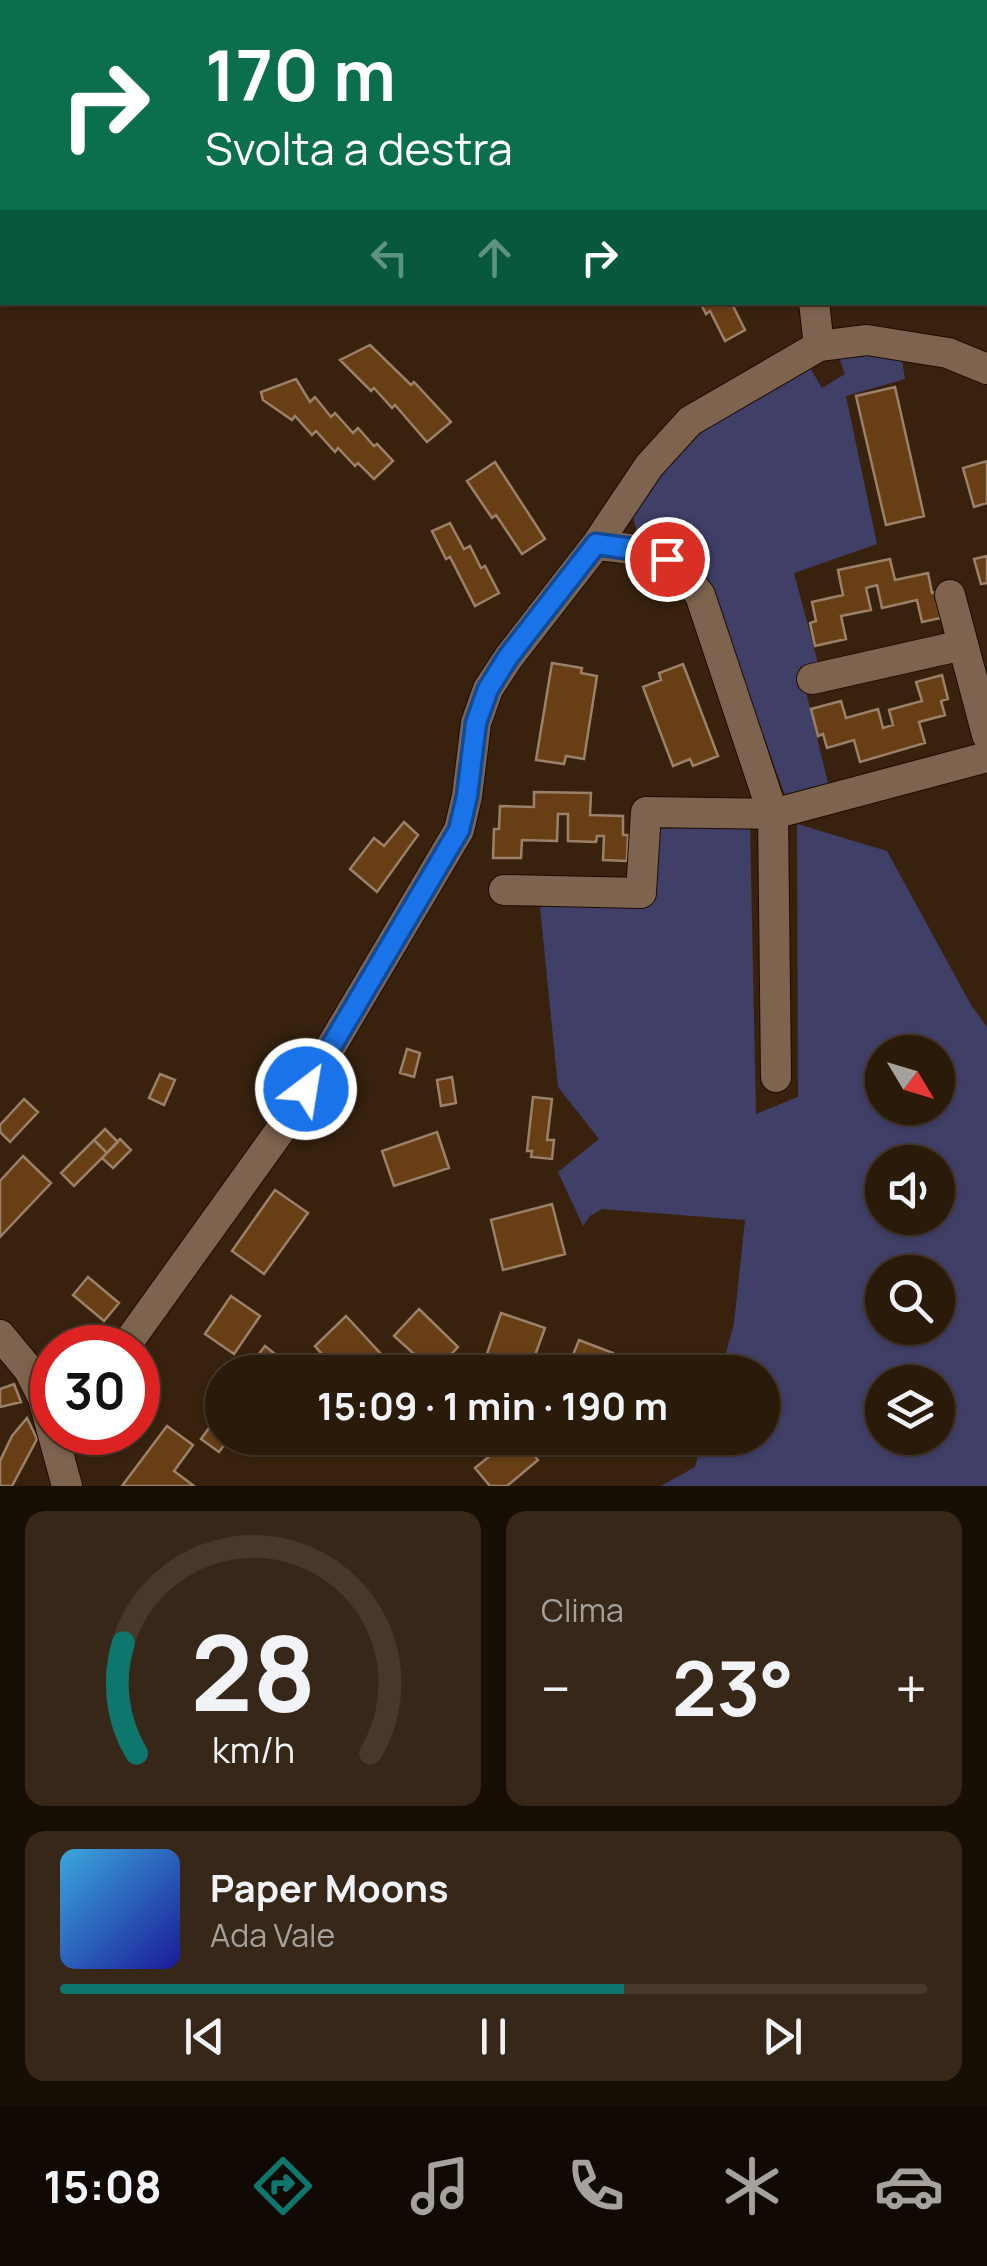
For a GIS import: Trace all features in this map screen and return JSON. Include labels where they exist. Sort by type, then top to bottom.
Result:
[{"type":"street","points":[[814,305],[819,346]]},
{"type":"street","points":[[141,1325],[287,1121],[459,830],[476,723],[488,689],[649,466],[690,421],[819,346],[868,340],[948,353],[987,368]]},
{"type":"street","points":[[596,544],[640,550],[667,559],[700,595],[773,814],[776,1077]]},
{"type":"street","points":[[950,594],[987,735]]},
{"type":"street","points":[[812,678],[963,645]]},
{"type":"street","points":[[504,890],[641,893],[646,812],[773,814],[987,758]]},
{"type":"street","points":[[0,1336],[30,1371]]},
{"type":"street","points":[[60,1455],[67,1486]]},
{"type":"shaded area","points":[[901,354],[905,379],[846,396],[877,544],[794,573],[818,663],[800,667],[829,787],[787,801],[712,593],[681,555],[637,532],[632,514],[698,425],[809,366],[822,388],[845,374],[838,355]]},
{"type":"shaded area","points":[[797,824],[887,851],[971,1005],[987,1027],[987,1486],[661,1486],[695,1467],[698,1455],[780,1455],[780,1355],[726,1355],[734,1323],[745,1220],[602,1209],[583,1226],[558,1172],[599,1139],[558,1087],[540,907],[651,904],[654,829],[750,825],[756,1114],[798,1097]]},
{"type":"building","points":[[702,305],[732,305],[745,330],[725,341],[710,311],[706,314]]},
{"type":"building","points":[[370,345],[411,385],[414,382],[451,422],[427,442],[395,405],[392,408],[374,388],[371,391],[340,360]]},
{"type":"building","points":[[296,379],[310,402],[315,397],[331,417],[335,413],[353,433],[358,428],[393,461],[374,479],[338,448],[335,452],[316,431],[312,435],[295,416],[292,420],[263,400],[261,392]]},
{"type":"building","points":[[895,387],[924,516],[886,525],[856,396]]},
{"type":"building","points":[[987,461],[987,503],[974,507],[963,468]]},
{"type":"building","points":[[495,462],[545,539],[522,554],[467,481]]},
{"type":"building","points":[[450,523],[464,549],[470,546],[481,568],[485,566],[499,593],[475,606],[432,531]]},
{"type":"building","points":[[987,556],[987,583],[981,584],[974,559]]},
{"type":"building","points":[[890,559],[895,580],[928,573],[932,593],[939,591],[945,617],[922,622],[917,600],[882,608],[877,585],[866,588],[871,610],[841,616],[846,639],[815,646],[810,623],[816,621],[812,602],[843,595],[838,570]]},
{"type":"building","points":[[552,663],[582,668],[581,673],[597,676],[584,759],[566,756],[564,764],[536,760]]},
{"type":"building","points":[[683,664],[718,756],[693,766],[690,759],[673,766],[643,687],[661,680],[659,673]]},
{"type":"building","points":[[942,675],[948,699],[941,701],[945,715],[919,722],[925,743],[860,762],[854,740],[827,748],[823,734],[818,736],[811,709],[841,701],[846,718],[878,709],[883,728],[893,725],[889,710],[922,701],[916,682]]},
{"type":"building","points":[[534,792],[591,793],[590,815],[623,816],[623,835],[628,835],[627,861],[603,860],[604,836],[597,836],[596,842],[568,841],[568,814],[558,814],[557,841],[522,840],[521,858],[493,858],[500,806],[534,807]]},
{"type":"building","points":[[404,822],[418,835],[377,892],[350,869],[374,838],[384,846]]},
{"type":"building","points":[[407,1049],[420,1053],[414,1077],[400,1073]]},
{"type":"building","points":[[160,1074],[175,1080],[164,1105],[149,1098]]},
{"type":"building","points":[[452,1077],[456,1103],[441,1106],[437,1080]]},
{"type":"building","points":[[533,1097],[552,1099],[547,1140],[554,1140],[552,1159],[531,1157],[532,1151],[527,1151]]},
{"type":"building","points":[[24,1099],[38,1112],[10,1142],[0,1132],[0,1125]]},
{"type":"building","points":[[105,1129],[118,1142],[107,1153],[94,1140]]},
{"type":"building","points":[[437,1132],[449,1168],[394,1186],[382,1151]]},
{"type":"building","points":[[120,1139],[131,1150],[113,1168],[102,1158]]},
{"type":"building","points":[[94,1140],[107,1153],[74,1186],[61,1173]]},
{"type":"building","points":[[23,1156],[51,1183],[0,1237],[0,1181]]},
{"type":"building","points":[[275,1190],[308,1213],[264,1274],[232,1251]]},
{"type":"building","points":[[552,1204],[565,1254],[503,1270],[491,1220]]},
{"type":"building","points":[[88,1277],[119,1303],[104,1321],[73,1295]]},
{"type":"building","points":[[231,1296],[260,1316],[234,1354],[205,1334]]},
{"type":"building","points":[[419,1309],[458,1347],[450,1355],[415,1355],[394,1336]]},
{"type":"building","points":[[501,1313],[545,1328],[535,1355],[487,1355]]},
{"type":"building","points":[[346,1316],[381,1354],[323,1355],[315,1346]]},
{"type":"building","points":[[579,1340],[613,1353],[612,1355],[573,1355]]},
{"type":"building","points":[[265,1346],[276,1355],[258,1355]]},
{"type":"building","points":[[14,1384],[21,1402],[0,1407],[0,1389]]},
{"type":"building","points":[[27,1418],[30,1452],[12,1486],[0,1486],[0,1461],[12,1436]]},
{"type":"building","points":[[167,1426],[193,1445],[174,1471],[194,1486],[122,1486],[145,1455],[160,1455],[160,1435]]},
{"type":"building","points":[[491,1455],[534,1455],[538,1460],[507,1486],[490,1486],[475,1468]]},
{"type":"route","points":[[306,1089],[459,830],[476,723],[488,689],[508,657],[596,544],[640,550],[667,559]]}]
